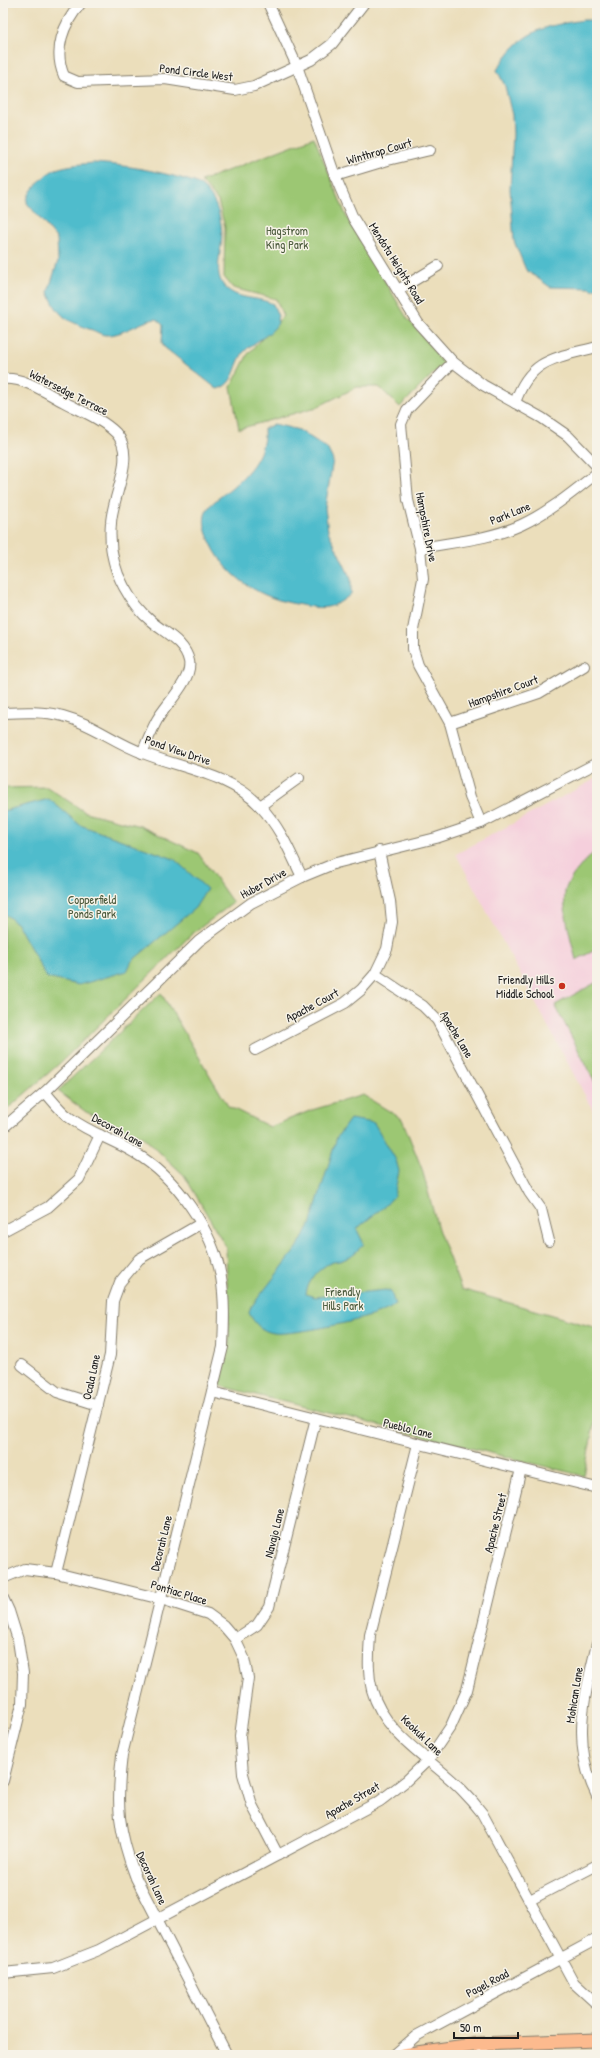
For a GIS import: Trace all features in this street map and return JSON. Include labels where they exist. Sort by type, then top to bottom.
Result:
[{"type":"main road","points":[[403,2055],[597,2040]]},
{"type":"street","name":"Pond Circle West","points":[[81,3],[63,29],[59,63],[64,76],[78,82],[165,79],[235,90],[254,86],[311,60],[332,44],[364,3]]},
{"type":"street","name":"Mendota Heights Road","points":[[268,3],[297,66],[335,176],[353,218],[418,323],[453,362],[483,385],[542,418],[568,436],[597,466]]},
{"type":"street","name":"Winthrop Court","points":[[335,176],[388,160],[430,150]]},
{"type":"street","points":[[398,290],[438,266]]},
{"type":"street","points":[[515,403],[521,387],[531,372],[547,361],[597,347]]},
{"type":"street","name":"Hampshire Drive","points":[[453,362],[407,410],[401,424],[408,500],[420,548],[423,579],[413,630],[413,649],[418,665],[450,724],[470,797],[481,823]]},
{"type":"street","name":"Watersedge Terrace","points":[[3,379],[28,383],[106,424],[117,434],[124,447],[125,458],[111,521],[110,544],[115,567],[124,588],[136,605],[151,621],[180,644],[189,660],[189,671],[184,683],[157,720],[142,753]]},
{"type":"street","name":"Park Lane","points":[[420,548],[491,535],[521,525],[551,509],[597,473]]},
{"type":"street","name":"Hampshire Court","points":[[450,724],[539,694],[584,666]]},
{"type":"street","name":"Pond View Drive","points":[[3,712],[33,712],[63,716],[91,725],[142,753],[221,779],[243,791],[260,806],[281,833],[302,877]]},
{"type":"street","name":"Huber Drive","points":[[3,1128],[45,1092],[199,941],[251,903],[302,877],[336,863],[379,851],[436,838],[481,823],[597,763]]},
{"type":"street","points":[[260,806],[299,778]]},
{"type":"street","points":[[375,974],[387,950],[392,922],[390,901],[379,851]]},
{"type":"street","name":"Apache Court","points":[[255,1050],[345,1003],[362,990],[375,974]]},
{"type":"street","name":"Apache Lane","points":[[375,974],[423,1006],[437,1020],[529,1192],[541,1209],[549,1240]]},
{"type":"street","name":"Decorah Lane","points":[[45,1092],[70,1118],[136,1153],[166,1176],[192,1207],[209,1240],[221,1276],[225,1313],[223,1347],[122,1755],[118,1792],[120,1823],[126,1853],[136,1878],[227,2055]]},
{"type":"street","points":[[3,1231],[48,1207],[79,1179],[100,1135]]},
{"type":"street","name":"Ocala Lane","points":[[56,1574],[110,1355],[113,1301],[120,1282],[139,1259],[200,1224]]},
{"type":"street","points":[[22,1365],[57,1392],[98,1404]]},
{"type":"street","name":"Pueblo Lane","points":[[212,1392],[597,1488]]},
{"type":"street","name":"Navajo Lane","points":[[235,1639],[257,1626],[269,1607],[316,1418]]},
{"type":"street","name":"Keokuk Lane","points":[[418,1444],[370,1636],[368,1663],[372,1691],[384,1716],[400,1735],[462,1790],[482,1813],[562,1958],[574,1983],[597,2004]]},
{"type":"street","name":"Apache Street","points":[[3,1973],[53,1968],[99,1950],[380,1801],[406,1781],[428,1760],[451,1726],[467,1690],[521,1469]]},
{"type":"street","name":"Pontiac Place","points":[[3,1578],[25,1569],[56,1574],[161,1599],[208,1614],[223,1625],[235,1639],[244,1658],[248,1678],[240,1736],[243,1774],[252,1805],[278,1855]]},
{"type":"street","points":[[3,1598],[9,1611],[18,1640],[23,1673],[22,1704],[3,1781]]},
{"type":"street","name":"Mohican Lane","points":[[597,1644],[584,1695],[581,1724],[582,1751],[589,1780],[597,1796]]},
{"type":"street","points":[[530,1900],[597,1865]]},
{"type":"street","name":"Pagel Road","points":[[394,2055],[416,2036],[597,1939]]},
{"type":"shaded area","name":"Friendly Hills Middle School","points":[[597,778],[597,1118],[456,854]]},
{"type":"green space","name":"Hagstrom King Park","points":[[314,137],[347,218],[407,318],[445,362],[400,407],[379,387],[357,387],[317,407],[239,429],[231,387],[248,354],[283,316],[276,299],[233,288],[224,277],[225,227],[218,201],[201,181]]},
{"type":"green space","name":"Copperfield Ponds Park","points":[[47,787],[85,812],[140,826],[198,853],[233,903],[192,934],[60,1063],[3,1113],[3,788]]},
{"type":"green space","points":[[597,850],[597,949],[576,960],[566,917],[564,899],[565,892],[573,875]]},
{"type":"green space","points":[[597,982],[597,1086],[555,1005]]},
{"type":"green space","name":"Friendly Hills Park","points":[[161,993],[228,1106],[270,1127],[312,1110],[363,1095],[402,1119],[422,1169],[438,1229],[461,1289],[597,1328],[597,1407],[584,1476],[220,1386],[229,1341],[226,1247],[184,1175],[143,1137],[86,1112],[58,1091]]},
{"type":"water","points":[[584,20],[597,20],[597,288],[592,290],[591,288],[550,287],[526,270],[514,241],[510,189],[513,134],[512,115],[505,86],[497,70],[514,47],[533,33],[544,28]]},
{"type":"water","points":[[94,163],[159,173],[194,182],[205,189],[215,203],[220,220],[222,238],[218,268],[222,283],[230,291],[236,294],[273,304],[278,316],[278,323],[275,328],[243,353],[231,379],[223,387],[217,389],[164,347],[162,343],[163,325],[156,319],[144,322],[112,335],[104,335],[68,319],[59,312],[56,307],[48,292],[58,261],[57,239],[27,203],[28,199],[37,183],[52,171],[75,165]]},
{"type":"water","points":[[274,424],[299,430],[327,448],[333,460],[325,508],[328,531],[351,579],[351,594],[329,607],[323,608],[278,600],[253,589],[232,572],[223,562],[215,551],[206,532],[204,521],[205,513],[213,503],[240,480],[253,466],[262,449],[264,429]]},
{"type":"water","points":[[49,799],[80,825],[174,859],[207,889],[195,908],[132,961],[127,971],[79,985],[47,978],[18,925],[3,912],[3,811]]},
{"type":"water","points":[[350,1119],[374,1123],[396,1160],[399,1171],[394,1196],[386,1205],[357,1230],[364,1244],[348,1258],[330,1263],[322,1268],[311,1280],[306,1294],[315,1297],[386,1290],[391,1292],[395,1304],[388,1309],[358,1320],[317,1329],[284,1333],[265,1331],[256,1324],[251,1317],[249,1313],[251,1307],[297,1248],[310,1225],[337,1137]]},
{"type":"place","name":"Friendly Hills Middle School","points":[[562,986]]}]
